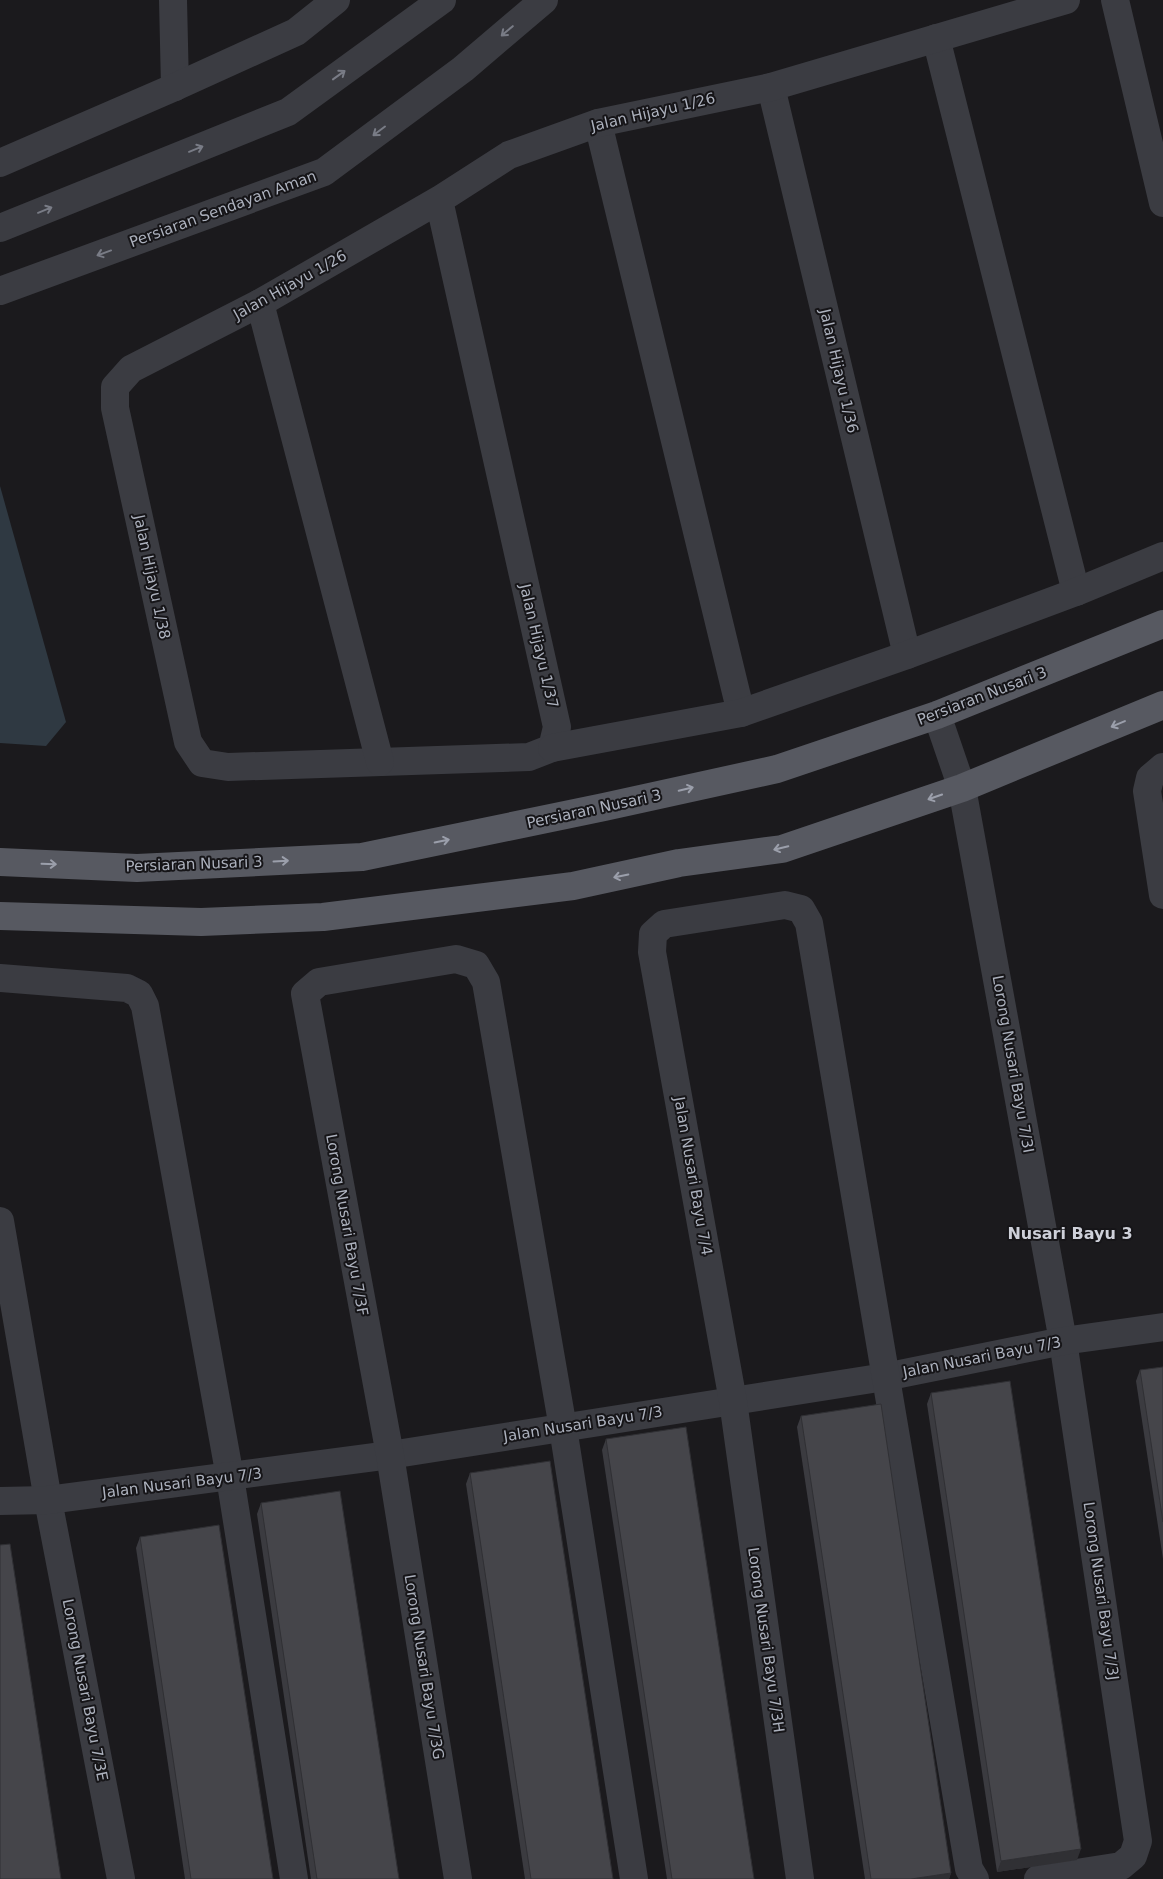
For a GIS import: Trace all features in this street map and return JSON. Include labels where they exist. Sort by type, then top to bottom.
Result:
[{"type":"main road","name":"Persiaran Nusari 3","points":[[0,862],[137,868],[362,857],[777,769],[937,715],[1163,624]]},
{"type":"main road","points":[[0,916],[201,922],[323,917],[573,886],[679,863],[782,849],[962,788],[1163,705]]},
{"type":"street","points":[[173,0],[175,87]]},
{"type":"street","points":[[0,163],[296,32],[336,0]]},
{"type":"street","points":[[0,228],[288,112],[442,0]]},
{"type":"street","name":"Persiaran Sendayan Aman","points":[[0,291],[324,172],[463,69],[544,0]]},
{"type":"street","name":"Jalan Hijayu 1/26","points":[[116,387],[131,369],[260,303],[439,200],[509,155],[598,123],[771,87],[1066,0]]},
{"type":"street","points":[[1115,0],[1163,203]]},
{"type":"street","points":[[936,38],[1076,592]]},
{"type":"street","name":"Jalan Hijayu 1/36","points":[[771,87],[907,655]]},
{"type":"street","points":[[598,123],[741,713]]},
{"type":"street","name":"Jalan Hijayu 1/37","points":[[439,200],[557,727],[552,748]]},
{"type":"street","points":[[260,303],[380,762],[529,757],[552,748],[741,713],[907,655],[1076,592],[1163,556]]},
{"type":"street","name":"Jalan Hijayu 1/38","points":[[116,387],[115,408],[188,742],[202,763],[228,767],[380,762]]},
{"type":"street","name":"Lorong Nusari Bayu 7/3I","points":[[937,715],[962,788],[1063,1340]]},
{"type":"street","points":[[1163,767],[1150,778],[1147,791],[1163,895]]},
{"type":"street","name":"Jalan Nusari Bayu 7/4","points":[[733,1400],[652,952],[653,934],[664,924],[785,905],[801,909],[809,923],[885,1376]]},
{"type":"street","name":"Lorong Nusari Bayu 7/3F","points":[[390,1455],[305,994],[319,982],[456,959],[476,965],[486,982],[563,1428]]},
{"type":"street","points":[[0,978],[127,988],[139,994],[145,1006],[230,1477],[294,1879]]},
{"type":"street","name":"Lorong Nusari Bayu 7/3E","points":[[0,1222],[48,1500],[121,1879]]},
{"type":"street","name":"Jalan Nusari Bayu 7/3","points":[[0,1500],[48,1500],[390,1455],[885,1376],[1063,1340],[1163,1326]]},
{"type":"street","name":"Lorong Nusari Bayu 7/3J","points":[[1038,1879],[1120,1866],[1133,1856],[1138,1841],[1063,1340]]},
{"type":"street","points":[[885,1376],[969,1869],[975,1879]]},
{"type":"street","name":"Lorong Nusari Bayu 7/3H","points":[[733,1400],[800,1879]]},
{"type":"street","points":[[563,1428],[634,1879]]},
{"type":"street","name":"Lorong Nusari Bayu 7/3G","points":[[390,1455],[458,1879]]},
{"type":"shaded area","points":[[0,486],[66,722],[46,746],[0,743]]},
{"type":"building","points":[[1163,1367],[1163,1522],[1140,1370]]},
{"type":"building","points":[[1010,1381],[1081,1849],[1001,1861],[931,1393]]},
{"type":"building","points":[[881,1404],[951,1873],[911,1879],[871,1879],[801,1416]]},
{"type":"building","points":[[686,1427],[754,1879],[672,1879],[606,1439]]},
{"type":"building","points":[[550,1461],[613,1879],[531,1879],[470,1473]]},
{"type":"building","points":[[340,1491],[399,1879],[317,1879],[261,1503]]},
{"type":"building","points":[[219,1525],[273,1879],[191,1879],[140,1537]]},
{"type":"building","points":[[10,1544],[61,1879],[0,1879],[0,1545]]},
{"type":"district","name":"Nusari Bayu 3","points":[[1070,1233]]}]
